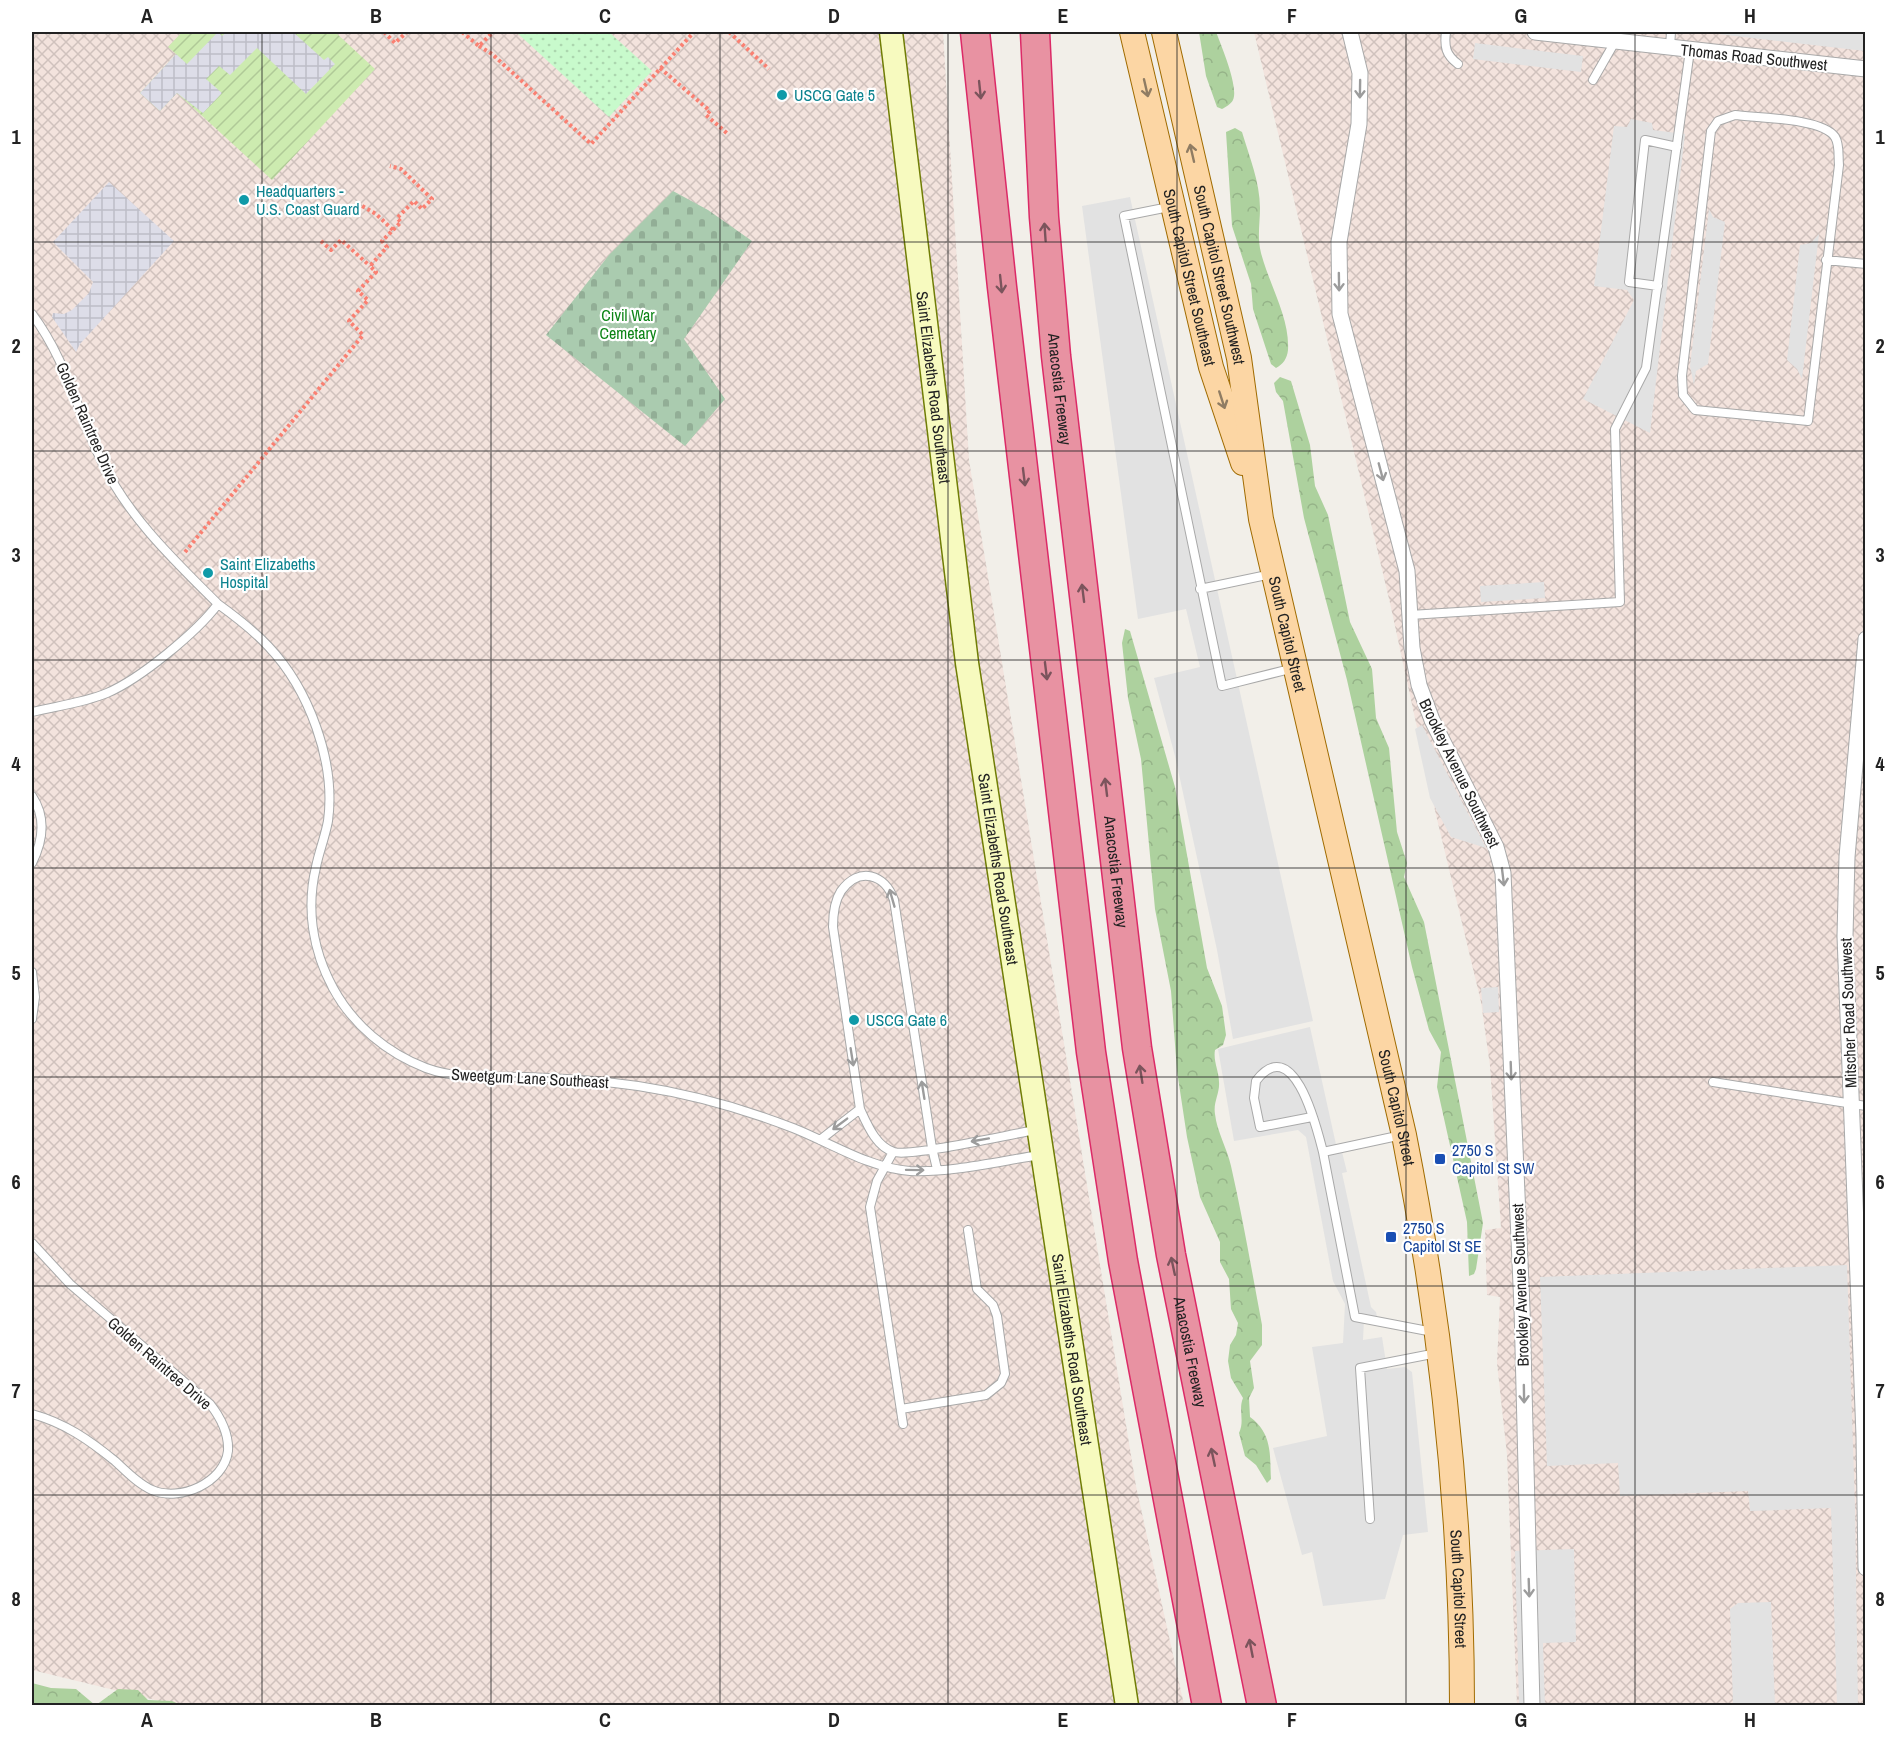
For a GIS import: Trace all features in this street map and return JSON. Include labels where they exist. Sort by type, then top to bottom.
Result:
[{"type":"highway","points":[[975,32],[1063,819],[1101,1122],[1124,1261],[1207,1706]]},
{"type":"highway","name":"Anacostia Freeway","points":[[1035,32],[1044,217],[1054,344],[1137,1048],[1171,1255],[1262,1706]]},
{"type":"main road","name":"Saint Elizabeths Road Southeast","points":[[891,32],[959,606],[1127,1706]]},
{"type":"main road","name":"South Capitol Street Southeast","points":[[1132,32],[1210,367],[1261,519]]},
{"type":"main road","name":"South Capitol Street Southwest","points":[[1164,32],[1239,358],[1261,519]]},
{"type":"main road","name":"South Capitol Street","points":[[1261,519],[1404,1135],[1439,1342],[1458,1549],[1462,1706]]},
{"type":"street","name":"Brookley Avenue Southwest","points":[[1350,32],[1360,74],[1359,124],[1339,242],[1340,314],[1407,571],[1413,658],[1422,694],[1496,847],[1503,873],[1522,1308],[1532,1706]]},
{"type":"street","name":"Thomas Road Southwest","points":[[1535,32],[1598,35],[1616,40],[1690,50],[1866,69]]},
{"type":"street","name":"Mitscher Road Southwest","points":[[1866,639],[1859,765],[1847,857],[1845,936],[1858,1105],[1866,1568]]},
{"type":"lane","points":[[1446,32],[1444,44],[1448,56],[1458,64]]},
{"type":"lane","points":[[1670,47],[1671,32]]},
{"type":"lane","points":[[1593,80],[1616,40]]},
{"type":"lane","points":[[1410,615],[1620,602],[1615,429],[1646,368],[1690,50]]},
{"type":"lane","points":[[1735,115],[1798,122],[1824,128],[1834,136],[1838,146],[1839,165],[1826,260],[1808,421],[1695,410],[1683,395],[1682,375],[1711,131],[1718,121],[1735,115]]},
{"type":"lane","points":[[1658,286],[1629,282],[1645,140],[1677,147]]},
{"type":"lane","points":[[1174,206],[1124,216],[1222,686],[1295,668]]},
{"type":"lane","points":[[1826,260],[1866,264]]},
{"type":"lane","name":"Golden Raintree Drive","points":[[32,314],[51,340],[114,484],[143,525],[218,604]]},
{"type":"lane","points":[[1200,589],[1274,573]]},
{"type":"lane","points":[[32,712],[95,697],[124,684],[197,628],[218,604]]},
{"type":"lane","name":"Sweetgum Lane Southeast","points":[[218,604],[245,623],[276,655],[294,681],[313,723],[325,765],[328,805],[328,822],[312,888],[315,940],[326,973],[342,1002],[372,1035],[407,1059],[439,1072],[474,1078],[558,1078],[641,1086],[724,1105],[886,1167],[912,1171],[1041,1154]]},
{"type":"lane","points":[[32,796],[40,808],[42,834],[32,863]]},
{"type":"lane","points":[[937,1169],[932,1148],[894,900],[890,887],[882,879],[870,876],[849,883],[835,903],[833,915],[860,1109],[877,1140],[893,1152],[932,1148],[1038,1130]]},
{"type":"lane","points":[[32,972],[35,997],[32,1019]]},
{"type":"lane","points":[[1312,1117],[1260,1127],[1254,1098],[1256,1081],[1270,1070],[1287,1071],[1300,1084],[1312,1117],[1323,1152],[1356,1317],[1439,1342]]},
{"type":"lane","points":[[1713,1082],[1858,1105]]},
{"type":"lane","points":[[820,1140],[860,1109]]},
{"type":"lane","points":[[1323,1152],[1404,1135]]},
{"type":"lane","points":[[893,1152],[875,1188],[870,1207],[903,1424]]},
{"type":"lane","points":[[901,1409],[986,1395],[1001,1383],[1005,1374],[997,1316],[993,1305],[977,1289],[968,1230]]},
{"type":"lane","name":"Golden Raintree Drive","points":[[32,1243],[70,1284],[210,1404],[223,1423],[227,1454],[214,1477],[193,1489],[169,1494],[152,1490],[76,1432],[32,1414]]},
{"type":"lane","points":[[1370,1519],[1360,1368],[1439,1342]]},
{"type":"path","points":[[384,32],[395,44],[407,32]]},
{"type":"path","points":[[462,32],[492,54],[591,144],[694,32]]},
{"type":"path","points":[[479,46],[493,32]]},
{"type":"path","points":[[729,32],[769,69]]},
{"type":"path","points":[[660,68],[710,111],[706,115],[729,135]]},
{"type":"path","points":[[369,266],[387,247],[382,242],[401,222],[397,218],[414,201],[422,209],[432,199],[401,169],[390,166]]},
{"type":"path","points":[[357,203],[376,214],[393,230]]},
{"type":"path","points":[[176,562],[363,335],[348,321],[368,300],[358,291],[376,272],[341,240],[331,250],[321,241]]},
{"type":"shaded area","points":[[32,32],[943,32],[969,460],[1136,1486],[1184,1705],[180,1706],[32,1670]]},
{"type":"shaded area","points":[[218,32],[222,36],[227,32],[293,32],[324,60],[328,57],[335,64],[306,94],[257,48],[230,75],[219,66],[206,79],[222,93],[203,113],[177,93],[160,111],[140,93],[176,54],[187,64]]},
{"type":"shaded area","points":[[1254,32],[1865,32],[1865,1705],[1517,1705],[1507,1455],[1497,1363],[1500,1297],[1487,1295],[1485,1230],[1501,1228],[1490,1066],[1481,1002],[1436,815],[1390,603]]},
{"type":"shaded area","points":[[1865,32],[1865,51],[1709,33]]},
{"type":"shaded area","points":[[1475,43],[1583,56],[1581,72],[1473,59]]},
{"type":"shaded area","points":[[1631,119],[1652,123],[1653,130],[1685,134],[1650,433],[1583,399],[1634,300],[1627,290],[1594,286],[1614,126],[1627,127]]},
{"type":"shaded area","points":[[109,182],[174,241],[80,344],[76,352],[52,317],[53,313],[64,314],[72,310],[89,293],[93,282],[53,242]]},
{"type":"shaded area","points":[[1130,197],[1313,1021],[1233,1039],[1217,950],[1175,756],[1154,678],[1200,667],[1186,609],[1138,619],[1082,206]]},
{"type":"shaded area","points":[[1709,209],[1713,217],[1725,222],[1708,364],[1696,371],[1694,385],[1690,366]]},
{"type":"shaded area","points":[[1819,234],[1802,379],[1797,369],[1787,360],[1800,245],[1811,243]]},
{"type":"shaded area","points":[[1544,582],[1545,598],[1481,602],[1480,586]]},
{"type":"shaded area","points":[[1422,725],[1486,848],[1451,837],[1430,798],[1415,729]]},
{"type":"shaded area","points":[[1498,987],[1499,1012],[1483,1013],[1481,988]]},
{"type":"shaded area","points":[[1310,1027],[1337,1149],[1342,1152],[1347,1172],[1342,1173],[1371,1307],[1376,1312],[1379,1326],[1364,1320],[1363,1340],[1382,1337],[1387,1369],[1405,1367],[1412,1372],[1428,1532],[1403,1535],[1385,1599],[1323,1606],[1312,1552],[1302,1555],[1273,1448],[1327,1436],[1312,1347],[1343,1343],[1345,1304],[1333,1281],[1306,1137],[1298,1130],[1234,1141],[1218,1049]]},
{"type":"shaded area","points":[[1847,1265],[1855,1507],[1858,1706],[1837,1705],[1831,1508],[1750,1511],[1748,1491],[1620,1496],[1618,1463],[1547,1466],[1540,1277]]},
{"type":"shaded area","points":[[1574,1549],[1576,1642],[1543,1643],[1545,1705],[1519,1705],[1515,1551]]},
{"type":"shaded area","points":[[1771,1602],[1775,1705],[1733,1705],[1730,1609],[1738,1603]]},
{"type":"green space","points":[[182,32],[335,32],[375,69],[272,180],[177,93],[160,111],[140,93],[176,54],[168,47]]},
{"type":"green space","points":[[516,32],[609,32],[652,71],[609,117]]},
{"type":"green space","points":[[1199,32],[1216,32],[1229,66],[1234,94],[1233,100],[1222,109],[1217,107],[1206,76]]},
{"type":"green space","points":[[1235,128],[1242,132],[1256,179],[1260,198],[1261,253],[1286,326],[1288,350],[1284,361],[1276,368],[1271,364],[1253,309],[1251,284],[1232,226],[1226,132]]},
{"type":"green space","name":"Civil War Cemetary","points":[[673,191],[708,210],[752,241],[684,339],[725,399],[685,446],[546,335],[609,255]]},
{"type":"green space","points":[[1280,377],[1291,381],[1310,445],[1315,486],[1328,515],[1350,622],[1372,669],[1376,718],[1389,748],[1397,832],[1407,863],[1404,877],[1424,922],[1483,1223],[1476,1269],[1474,1274],[1469,1276],[1467,1222],[1437,1087],[1441,1052],[1429,1030],[1412,967],[1347,680],[1304,518],[1283,401],[1276,392],[1274,383]]},
{"type":"green space","points":[[1125,629],[1130,631],[1175,787],[1207,968],[1222,1006],[1226,1035],[1223,1045],[1215,1050],[1219,1086],[1215,1114],[1231,1166],[1262,1325],[1262,1345],[1250,1361],[1254,1388],[1249,1398],[1250,1417],[1262,1430],[1268,1445],[1271,1479],[1267,1483],[1256,1465],[1245,1456],[1239,1433],[1243,1398],[1231,1378],[1228,1361],[1230,1345],[1236,1335],[1238,1323],[1231,1309],[1229,1279],[1220,1262],[1220,1242],[1200,1197],[1187,1137],[1177,1071],[1171,991],[1155,909],[1141,759],[1128,698],[1122,643]]},
{"type":"green space","points":[[32,1683],[51,1688],[76,1689],[95,1705],[32,1705]]},
{"type":"green space","points":[[118,1689],[138,1690],[148,1700],[172,1701],[181,1705],[96,1705]]},
{"type":"place","name":"USCG Gate 5","points":[[782,95]]},
{"type":"place","name":"Headquarters - U.S. Coast Guard","points":[[244,200]]},
{"type":"place","name":"Saint Elizabeths Hospital","points":[[208,573]]},
{"type":"place","name":"USCG Gate 6","points":[[854,1020]]},
{"type":"place","name":"2750 S Capitol St SW","points":[[1440,1159]]},
{"type":"place","name":"2750 S Capitol St SE","points":[[1391,1237]]}]
